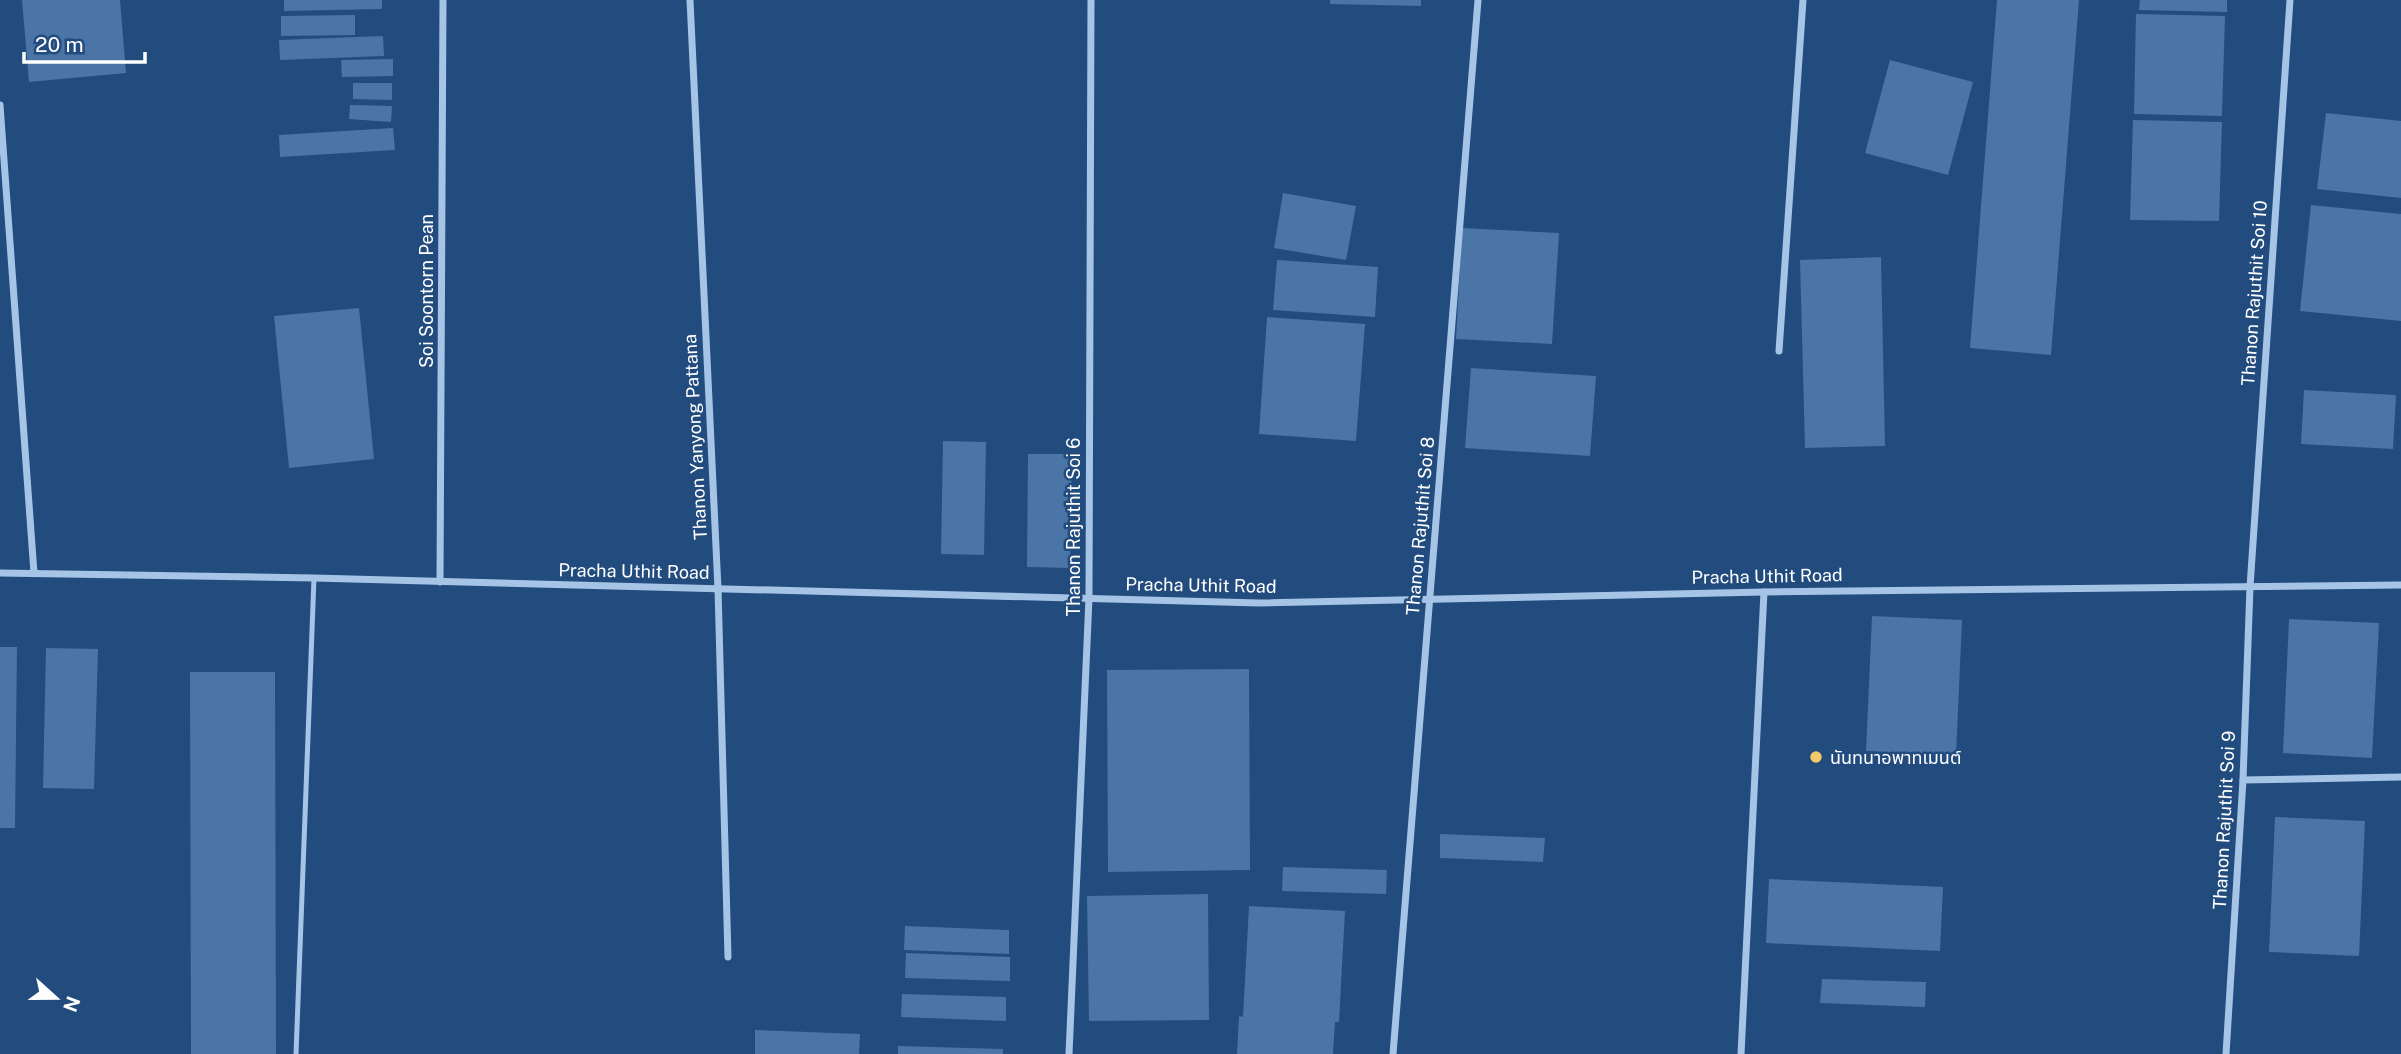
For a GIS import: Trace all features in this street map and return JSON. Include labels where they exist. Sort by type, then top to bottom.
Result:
[{"type":"street","name":"Soi Soontorn Pean","points":[[440,582],[443,0]]},
{"type":"street","name":"Thanon Yanyong Pattana","points":[[690,0],[718,589],[728,957]]},
{"type":"street","name":"Thanon Rajuthit Soi 6","points":[[1069,1054],[1088,598],[1091,0]]},
{"type":"street","name":"Thanon Rajuthit Soi 8","points":[[1393,1054],[1478,0]]},
{"type":"street","points":[[1779,351],[1803,0]]},
{"type":"street","name":"Thanon Rajuthit Soi 10","points":[[2250,587],[2290,0]]},
{"type":"street","points":[[0,105],[34,573]]},
{"type":"street","name":"Pracha Uthit Road","points":[[0,573],[314,578],[1259,603],[1764,592],[2401,585]]},
{"type":"street","name":"Thanon Rajuthit Soi 9","points":[[2226,1054],[2243,780],[2250,587]]},
{"type":"street","points":[[1741,1054],[1764,592]]},
{"type":"street","points":[[2243,780],[2401,777]]},
{"type":"lane","points":[[296,1054],[314,578]]},
{"type":"building","points":[[22,0],[120,0],[126,73],[29,82]]},
{"type":"building","points":[[284,0],[382,0],[382,9],[284,11]]},
{"type":"building","points":[[1330,0],[1421,0],[1421,6],[1330,4]]},
{"type":"building","points":[[1997,0],[2079,0],[2051,355],[1970,348]]},
{"type":"building","points":[[2140,0],[2227,0],[2227,12],[2139,10]]},
{"type":"building","points":[[2136,14],[2225,16],[2222,116],[2134,114]]},
{"type":"building","points":[[355,15],[355,35],[281,36],[281,16]]},
{"type":"building","points":[[383,36],[384,56],[280,60],[279,40]]},
{"type":"building","points":[[393,59],[393,76],[342,77],[341,60]]},
{"type":"building","points":[[1890,60],[1973,82],[1948,175],[1865,153]]},
{"type":"building","points":[[353,83],[392,83],[392,100],[353,99]]},
{"type":"building","points":[[350,105],[392,106],[391,122],[349,119]]},
{"type":"building","points":[[2326,113],[2401,121],[2401,198],[2317,189]]},
{"type":"building","points":[[2133,120],[2222,122],[2219,221],[2130,220]]},
{"type":"building","points":[[393,128],[395,150],[280,157],[279,135]]},
{"type":"building","points":[[1283,193],[1356,206],[1346,260],[1274,248]]},
{"type":"building","points":[[2311,205],[2401,214],[2401,321],[2300,311]]},
{"type":"building","points":[[1462,228],[1559,233],[1552,344],[1456,339]]},
{"type":"building","points":[[1881,257],[1885,446],[1805,448],[1800,260]]},
{"type":"building","points":[[1277,260],[1378,267],[1375,317],[1273,310]]},
{"type":"building","points":[[359,308],[374,459],[289,468],[274,316]]},
{"type":"building","points":[[1267,317],[1365,324],[1356,441],[1259,434]]},
{"type":"building","points":[[1471,368],[1596,376],[1590,456],[1465,448]]},
{"type":"building","points":[[2304,390],[2396,395],[2393,449],[2301,444]]},
{"type":"building","points":[[943,441],[986,442],[984,555],[941,554]]},
{"type":"building","points":[[1028,454],[1072,454],[1070,568],[1027,567]]},
{"type":"building","points":[[1872,616],[1962,620],[1956,755],[1866,751]]},
{"type":"building","points":[[2289,619],[2379,623],[2372,758],[2283,753]]},
{"type":"building","points":[[0,647],[17,647],[15,828],[0,828]]},
{"type":"building","points":[[46,648],[98,649],[94,789],[43,788]]},
{"type":"building","points":[[1249,669],[1250,870],[1108,872],[1107,670]]},
{"type":"building","points":[[190,672],[275,672],[276,1054],[191,1054]]},
{"type":"building","points":[[2275,817],[2365,821],[2359,956],[2269,952]]},
{"type":"building","points":[[1440,834],[1545,838],[1543,862],[1440,858]]},
{"type":"building","points":[[1283,867],[1387,870],[1386,894],[1282,891]]},
{"type":"building","points":[[1769,879],[1943,887],[1940,951],[1766,943]]},
{"type":"building","points":[[1208,894],[1209,1020],[1089,1021],[1087,896]]},
{"type":"building","points":[[1249,906],[1345,911],[1339,1022],[1335,1022],[1333,1054],[1237,1054],[1239,1016],[1243,1017]]},
{"type":"building","points":[[905,926],[1009,930],[1009,954],[904,950]]},
{"type":"building","points":[[906,953],[1010,957],[1010,981],[905,978]]},
{"type":"building","points":[[1822,979],[1926,982],[1925,1007],[1820,1003]]},
{"type":"building","points":[[902,994],[1006,997],[1006,1021],[901,1017]]},
{"type":"building","points":[[755,1030],[860,1034],[859,1054],[755,1054]]},
{"type":"building","points":[[898,1046],[1003,1049],[1003,1054],[898,1054]]},
{"type":"place","name":"นันทนาอพาทเมนต์","points":[[1816,757]]}]
